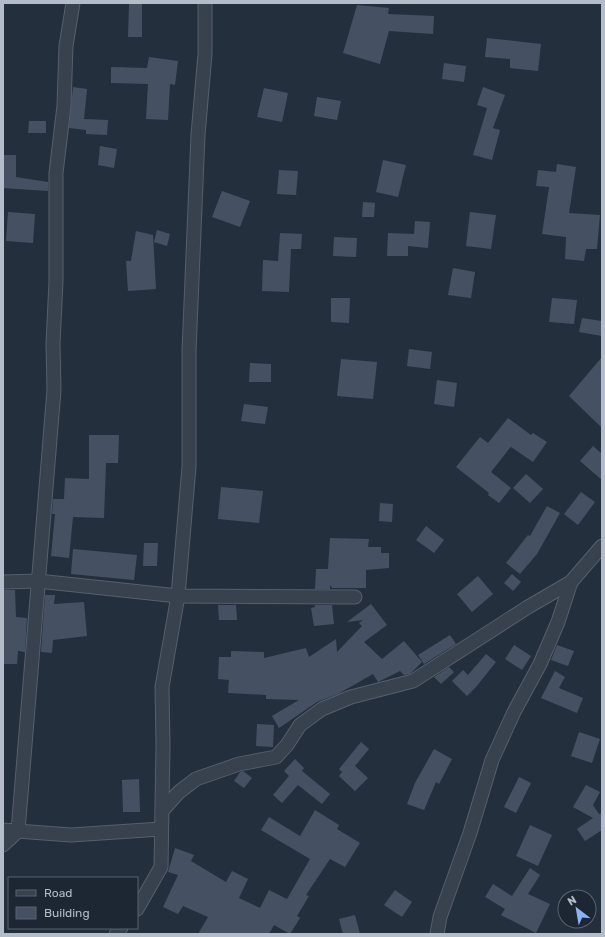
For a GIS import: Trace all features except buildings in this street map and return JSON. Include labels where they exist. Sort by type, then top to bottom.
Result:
[{"type":"street","points":[[3,845],[18,831],[54,390],[53,344],[56,281],[56,173],[64,106],[66,46],[73,3]]},
{"type":"street","points":[[138,907],[161,867],[162,687],[178,596],[189,467],[189,350],[198,135],[206,54],[205,3]]},
{"type":"street","points":[[162,811],[179,792],[196,780],[239,764],[276,757],[287,745],[300,725],[322,709],[350,697],[414,681],[528,607],[570,582],[602,546]]},
{"type":"street","points":[[3,582],[38,581],[178,596],[355,597]]},
{"type":"street","points":[[437,934],[440,917],[470,832],[492,760],[514,712],[540,664],[558,622],[570,582]]},
{"type":"street","points":[[3,830],[71,834],[161,829]]}]
